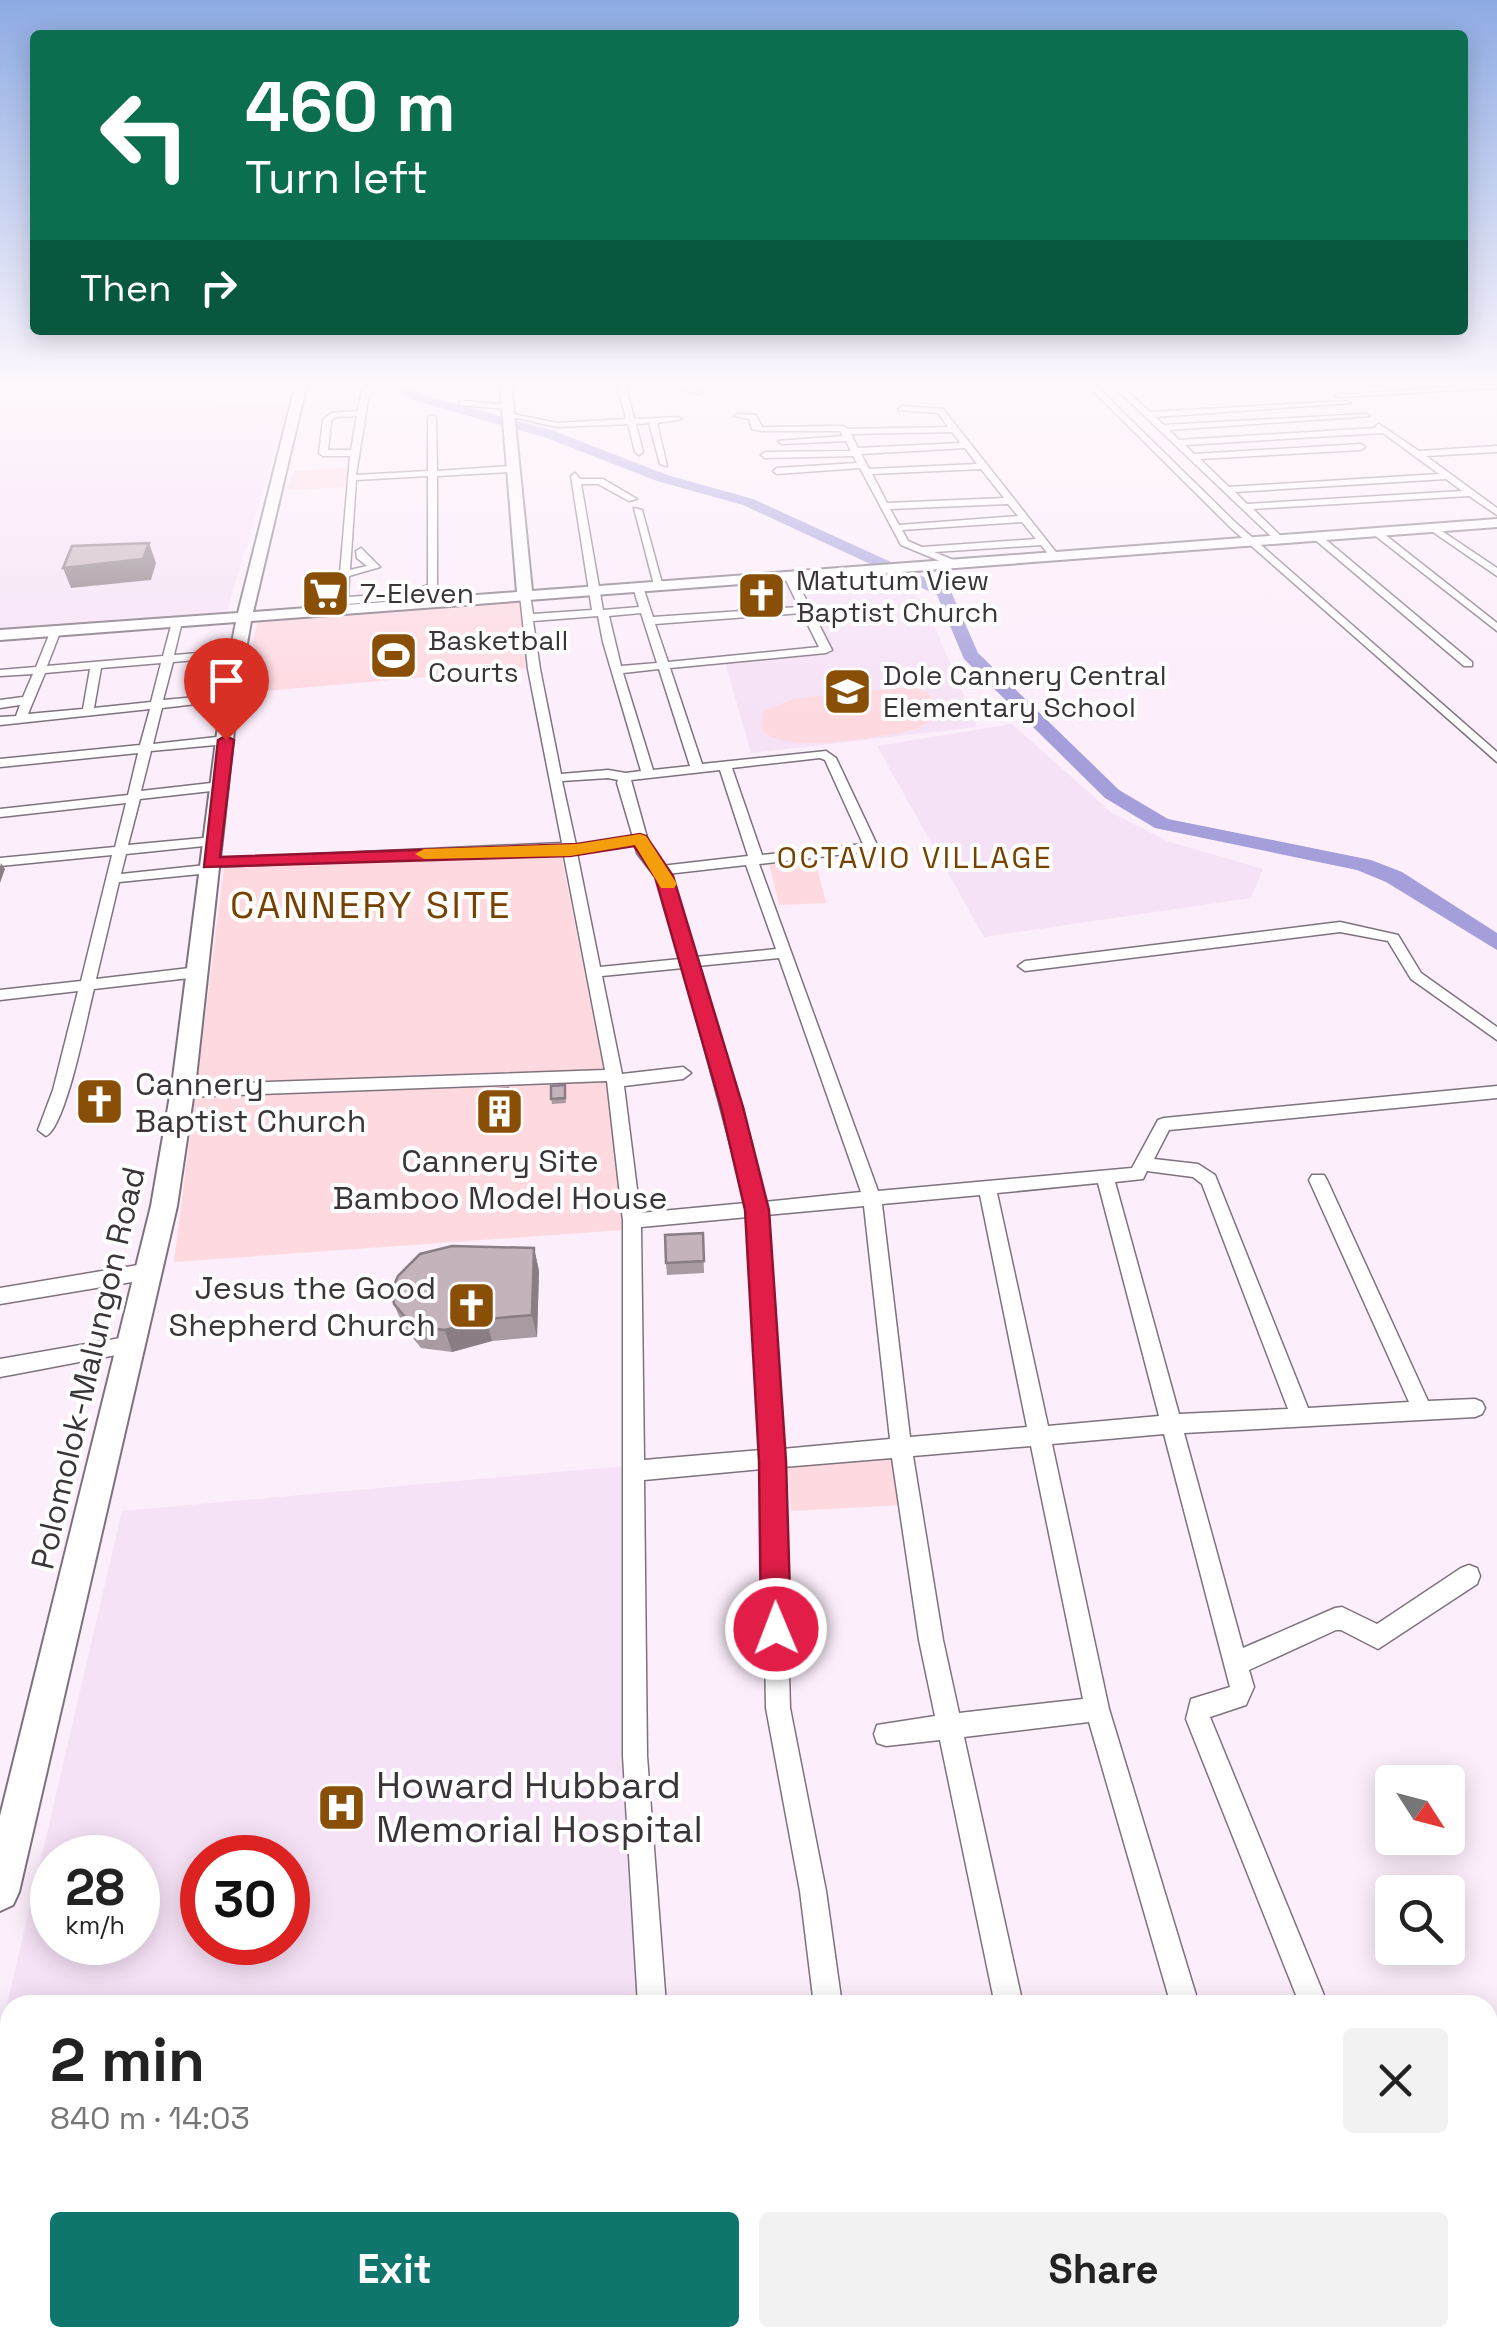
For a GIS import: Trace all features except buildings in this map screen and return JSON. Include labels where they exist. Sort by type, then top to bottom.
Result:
[{"type":"main road","name":"Polomolok-Malungon Road","points":[[0,1892],[150,1271],[184,1091],[230,696],[244,617],[274,493]]},
{"type":"main road","points":[[514,493],[525,595]]},
{"type":"main road","points":[[0,634],[244,617],[342,605],[904,570],[1495,522]]},
{"type":"street","points":[[349,493],[342,605],[408,596],[433,587],[431,493]]},
{"type":"street","points":[[578,493],[601,613],[648,773]]},
{"type":"street","points":[[619,493],[635,504],[659,585]]},
{"type":"street","points":[[877,493],[895,528],[916,550],[957,565]]},
{"type":"street","points":[[913,496],[964,493]]},
{"type":"street","points":[[1003,493],[1056,558]]},
{"type":"street","points":[[1202,493],[1251,541],[1497,758]]},
{"type":"street","points":[[1231,493],[1279,539]]},
{"type":"street","points":[[1245,507],[1471,493],[1495,522]]},
{"type":"street","points":[[884,506],[1015,510]]},
{"type":"street","points":[[895,528],[1015,510]]},
{"type":"street","points":[[895,528],[1005,529]]},
{"type":"street","points":[[1433,528],[1497,574]]},
{"type":"street","points":[[1376,532],[1497,628]]},
{"type":"street","points":[[1316,536],[1468,664]]},
{"type":"street","points":[[916,550],[1041,542]]},
{"type":"street","points":[[344,574],[375,568],[362,558],[360,550]]},
{"type":"street","points":[[616,670],[826,650],[790,578]]},
{"type":"street","points":[[638,586],[697,768]]},
{"type":"street","points":[[525,595],[556,778],[615,1078],[632,1222],[635,1756],[651,1995]]},
{"type":"street","points":[[527,618],[804,610]]},
{"type":"street","points":[[46,1130],[62,1090],[177,622]]},
{"type":"street","points":[[21,718],[56,630]]},
{"type":"street","points":[[0,673],[237,654]]},
{"type":"street","points":[[88,711],[96,665]]},
{"type":"street","points":[[1,722],[230,696]]},
{"type":"street","points":[[0,704],[28,700]]},
{"type":"street","points":[[0,763],[226,740]]},
{"type":"street","points":[[556,778],[608,774],[626,777],[828,756],[871,847],[658,872]]},
{"type":"street","points":[[725,765],[783,952],[846,1114],[872,1198],[901,1448],[946,1727],[1008,1995]]},
{"type":"street","points":[[626,777],[624,784],[640,840],[668,882],[757,1210],[772,1461],[778,1708],[813,1891],[827,1995]]},
{"type":"street","points":[[0,813],[220,786]]},
{"type":"street","points":[[0,862],[120,850],[212,858],[570,849],[640,840]]},
{"type":"street","points":[[113,879],[212,858]]},
{"type":"street","points":[[1025,966],[1279,933],[1355,928],[1393,938],[1416,976],[1497,1034]]},
{"type":"street","points":[[594,972],[783,952]]},
{"type":"street","points":[[0,995],[198,972]]},
{"type":"street","points":[[184,1091],[684,1073]]},
{"type":"street","points":[[632,1222],[1134,1176],[1164,1124],[1497,1092]]},
{"type":"street","points":[[1144,1164],[1198,1171],[1210,1180],[1302,1418]]},
{"type":"street","points":[[1105,1176],[1236,1664],[1240,1694],[1204,1705],[1198,1719],[1310,1995]]},
{"type":"street","points":[[1318,1180],[1423,1412]]},
{"type":"street","points":[[988,1187],[1098,1709],[1182,1995]]},
{"type":"street","points":[[0,1296],[150,1271]]},
{"type":"street","points":[[0,1368],[132,1344]]},
{"type":"street","points":[[633,1471],[1172,1424],[1475,1408]]},
{"type":"street","points":[[1236,1664],[1335,1619],[1342,1618],[1378,1637],[1469,1576]]},
{"type":"street","points":[[886,1734],[1098,1709]]},
{"type":"shaded area","points":[[0,493],[262,493],[226,615],[0,631]]},
{"type":"shaded area","name":"Dole Cannery Central Elementary School","points":[[892,574],[925,604],[977,727],[751,753],[723,655],[827,650],[795,580]]},
{"type":"shaded area","points":[[789,583],[802,609],[757,612],[749,585]]},
{"type":"shaded area","points":[[521,599],[527,668],[242,693],[258,620]]},
{"type":"shaded area","points":[[909,687],[927,692],[938,708],[933,720],[917,729],[809,743],[771,737],[761,728],[764,711],[793,699]]},
{"type":"shaded area","points":[[1012,724],[1112,813],[1167,841],[1263,869],[1251,898],[984,937],[877,746]]},
{"type":"shaded area","points":[[561,854],[606,1082],[623,1230],[174,1262],[224,868]]},
{"type":"shaded area","points":[[814,854],[826,903],[779,905],[768,858]]},
{"type":"shaded area","points":[[897,1455],[904,1505],[791,1511],[787,1460]]},
{"type":"shaded area","name":"Howard Hubbard Memorial Hospital","points":[[624,1466],[625,1757],[637,1995],[9,1995],[30,1906],[30,1965],[160,1965],[160,1835],[47,1835],[122,1511]]},
{"type":"waterway","points":[[714,493],[748,502],[944,592],[970,655],[1112,794],[1162,824],[1363,865],[1394,877],[1497,943]]},
{"type":"slow traffic","points":[[424,854],[570,850],[640,840],[644,853],[668,884]]},
{"type":"place","name":"7-Eleven","points":[[325,593]]},
{"type":"place","name":"Matutum View Baptist Church","points":[[761,596]]},
{"type":"place","name":"Basketball Courts","points":[[393,656]]},
{"type":"place","name":"Dole Cannery Central Elementary School","points":[[848,691]]},
{"type":"place","name":"Cannery Baptist Church","points":[[100,1102]]},
{"type":"place","name":"Cannery Site Bamboo Model House","points":[[500,1111]]},
{"type":"place","name":"Jesus the Good Shepherd Church","points":[[471,1306]]},
{"type":"place","name":"Howard Hubbard Memorial Hospital","points":[[341,1807]]},
{"type":"district","name":"OCTAVIO VILLAGE","points":[[915,858]]},
{"type":"district","name":"CANNERY SITE","points":[[371,905]]},
{"type":"route","points":[[226,740],[211,863],[570,850],[640,840],[644,853],[668,882],[742,1140],[757,1210],[772,1461],[776,1629]]}]
